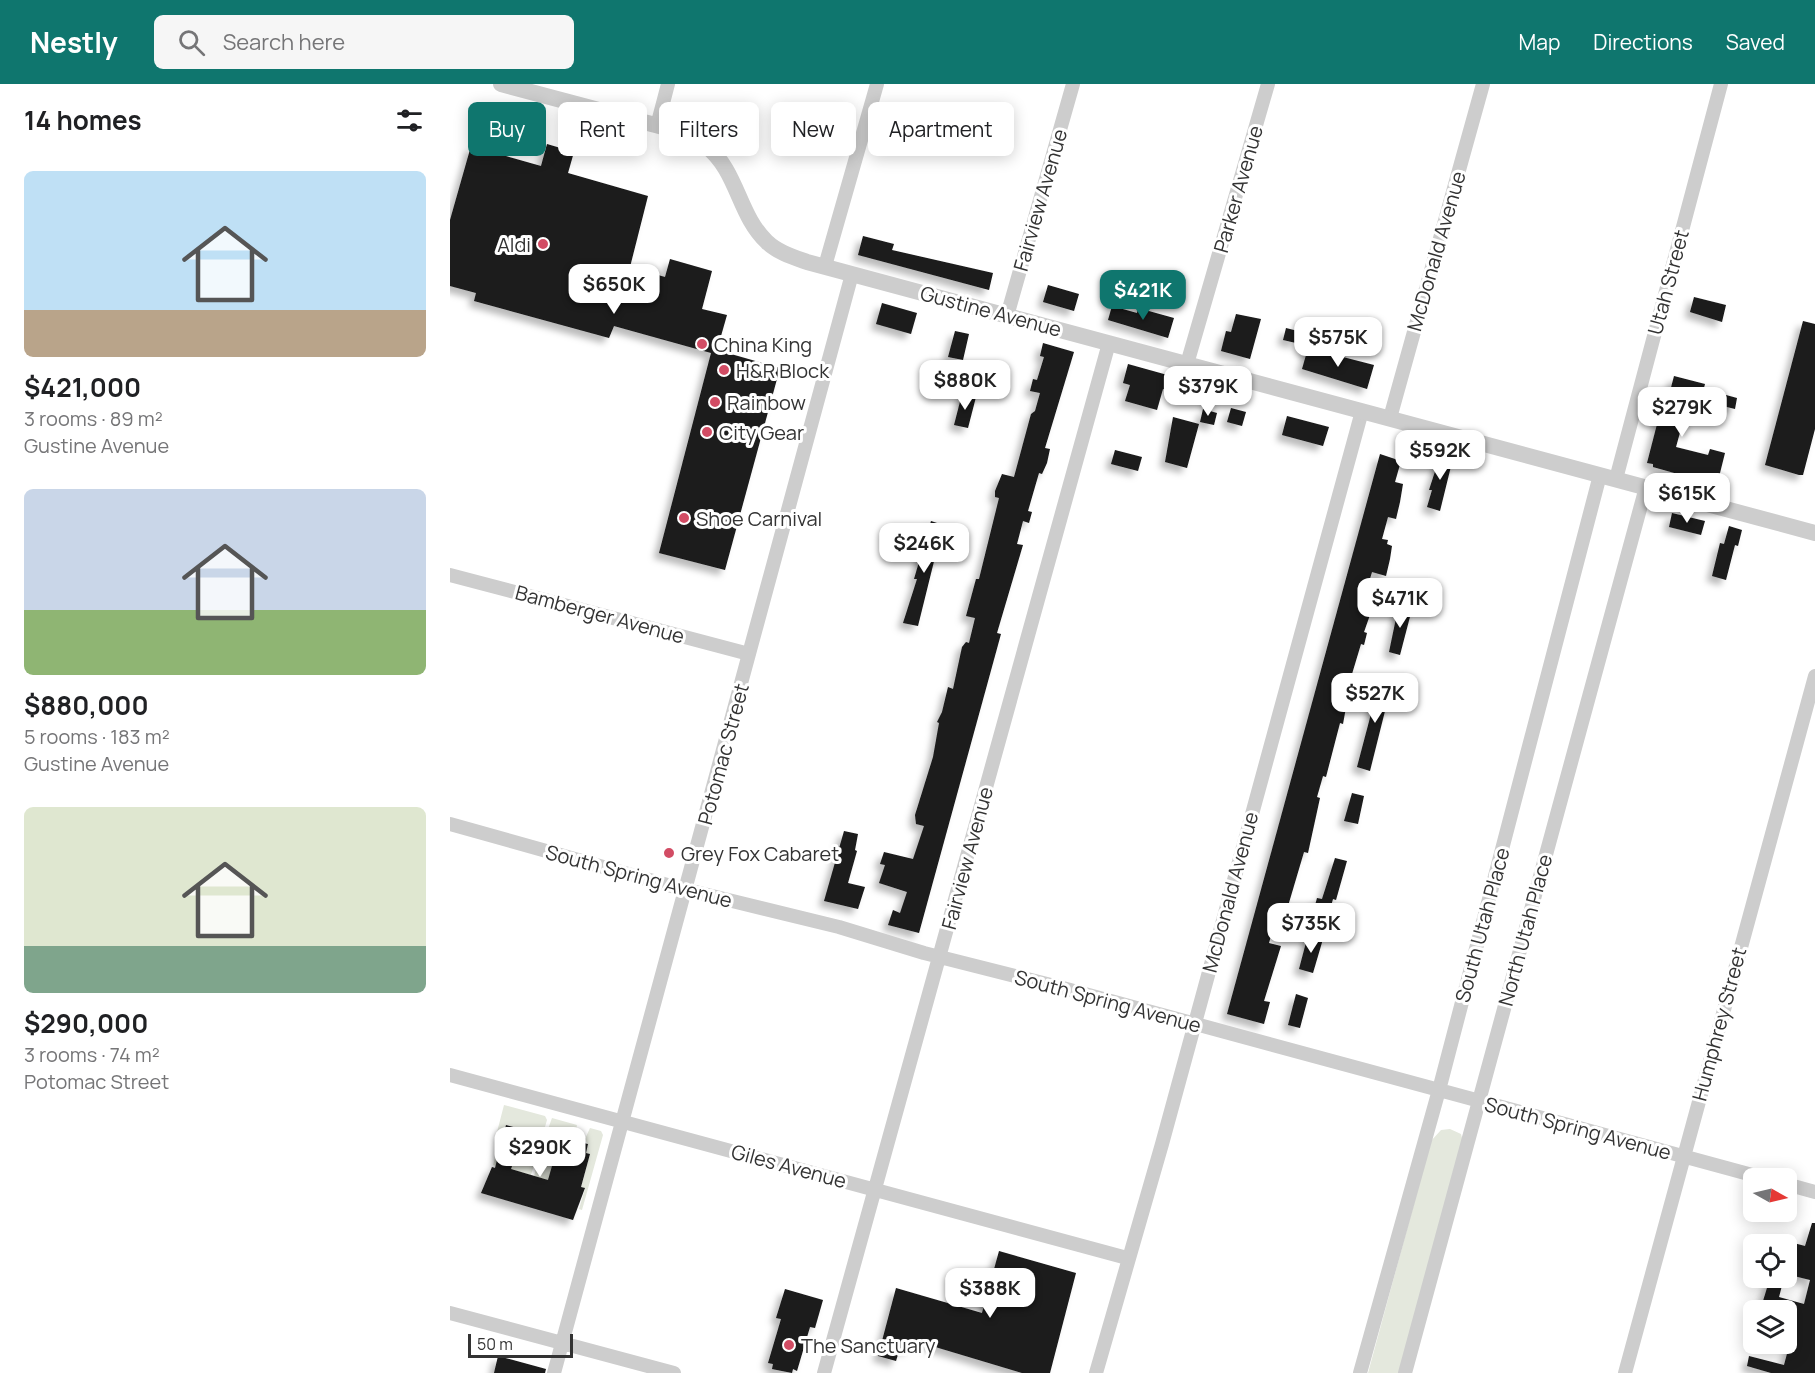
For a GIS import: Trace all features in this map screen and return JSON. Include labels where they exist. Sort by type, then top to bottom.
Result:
[{"type":"street","name":"Gustine Avenue","points":[[501,84],[657,126],[696,140],[718,158],[734,181],[757,229],[766,242],[793,257],[1815,532]]},
{"type":"street","points":[[657,126],[668,84]]},
{"type":"street","points":[[825,266],[877,84]]},
{"type":"street","name":"Fairview Avenue","points":[[1007,316],[1073,84]]},
{"type":"street","name":"Parker Avenue","points":[[1188,364],[1268,84]]},
{"type":"street","name":"McDonald Avenue","points":[[1390,418],[1483,84]]},
{"type":"street","name":"Utah Street","points":[[1608,477],[1721,84]]},
{"type":"street","name":"Potomac Street","points":[[554,1373],[687,890],[852,274]]},
{"type":"street","name":"Fairview Avenue","points":[[824,1373],[1109,343]]},
{"type":"street","name":"McDonald Avenue","points":[[1096,1373],[1127,1258],[1162,1144],[1362,411]]},
{"type":"street","name":"South Utah Place","points":[[1360,1373],[1608,477]]},
{"type":"street","name":"North Utah Place","points":[[1405,1373],[1646,487]]},
{"type":"street","name":"Bamberger Avenue","points":[[450,575],[749,654]]},
{"type":"street","name":"Humphrey Street","points":[[1625,1373],[1815,676]]},
{"type":"street","name":"South Spring Avenue","points":[[450,824],[687,890],[830,925],[940,958],[1743,1172]]},
{"type":"street","name":"Giles Avenue","points":[[450,1076],[1127,1258]]},
{"type":"street","points":[[1797,1187],[1815,1192]]},
{"type":"street","points":[[450,1313],[674,1373]]},
{"type":"shaded area","points":[[504,1105],[545,1116],[547,1120],[531,1175],[493,1165],[495,1158],[518,1148],[522,1137],[519,1136],[521,1129],[507,1125],[505,1131],[497,1132]]},
{"type":"shaded area","points":[[552,1118],[577,1125],[575,1137],[569,1141],[555,1138],[549,1143],[543,1143]]},
{"type":"shaded area","points":[[590,1128],[601,1131],[603,1135],[582,1210],[579,1209],[585,1189],[581,1187],[590,1154],[586,1153],[588,1145],[585,1139]]},
{"type":"shaded area","points":[[1450,1129],[1461,1134],[1463,1142],[1400,1373],[1368,1373],[1431,1141],[1441,1130]]},
{"type":"shaded area","points":[[542,1148],[554,1159],[549,1181],[534,1176]]},
{"type":"building","points":[[547,144],[558,147],[558,156],[573,156],[568,173],[648,196],[630,267],[665,277],[670,259],[712,271],[702,309],[727,315],[717,350],[780,368],[725,570],[659,553],[711,353],[614,326],[609,338],[474,301],[476,293],[450,286],[450,220],[468,156],[506,156],[541,166],[544,156],[546,156]]},
{"type":"building","points":[[863,236],[894,244],[892,250],[993,273],[989,290],[858,255]]},
{"type":"building","points":[[1048,285],[1079,294],[1074,311],[1043,302]]},
{"type":"building","points":[[1694,297],[1726,305],[1722,322],[1690,312]]},
{"type":"building","points":[[882,303],[917,313],[911,334],[876,324]]},
{"type":"building","points":[[1112,306],[1137,313],[1138,308],[1174,318],[1168,338],[1108,320]]},
{"type":"building","points":[[1236,314],[1261,319],[1250,359],[1221,351],[1226,331],[1231,332]]},
{"type":"building","points":[[1803,321],[1815,324],[1815,429],[1803,475],[1799,475],[1765,465]]},
{"type":"building","points":[[1286,328],[1298,331],[1296,343],[1283,340]]},
{"type":"building","points":[[955,331],[969,334],[963,360],[948,357]]},
{"type":"building","points":[[1043,343],[1074,352],[1045,448],[1050,449],[1047,463],[1042,474],[1039,473],[1028,511],[1032,512],[1029,523],[1023,521],[1017,544],[1023,545],[997,633],[1001,634],[919,933],[888,925],[893,910],[900,913],[907,892],[879,883],[885,865],[880,864],[884,852],[913,859],[924,826],[916,824],[915,815],[933,757],[939,723],[937,722],[948,687],[953,689],[962,647],[966,642],[969,643],[975,618],[966,616],[976,579],[979,579],[999,498],[995,497],[995,491],[1002,474],[1014,477],[1031,414],[1035,411],[1040,393],[1030,391],[1033,379],[1037,380],[1044,357],[1040,356]]},
{"type":"building","points":[[1308,348],[1374,365],[1367,389],[1302,369]]},
{"type":"building","points":[[973,362],[986,365],[983,377],[969,374]]},
{"type":"building","points":[[1128,364],[1171,376],[1167,390],[1163,389],[1157,410],[1125,401],[1130,385],[1123,383]]},
{"type":"building","points":[[1674,376],[1705,384],[1701,399],[1690,396],[1676,447],[1708,455],[1710,449],[1725,453],[1717,485],[1653,467],[1653,464],[1647,463],[1663,401],[1667,403]]},
{"type":"building","points":[[962,394],[976,397],[968,428],[954,425]]},
{"type":"building","points":[[1726,395],[1737,398],[1735,409],[1723,406]]},
{"type":"building","points":[[1231,408],[1246,412],[1242,426],[1227,422]]},
{"type":"building","points":[[1203,409],[1217,413],[1214,425],[1200,422]]},
{"type":"building","points":[[1287,416],[1329,427],[1323,446],[1282,435]]},
{"type":"building","points":[[1173,417],[1199,424],[1187,468],[1165,462]]},
{"type":"building","points":[[1115,450],[1142,457],[1138,471],[1111,464]]},
{"type":"building","points":[[1442,450],[1454,454],[1440,511],[1427,507],[1432,490],[1429,490]]},
{"type":"building","points":[[1380,454],[1401,461],[1395,482],[1403,484],[1396,519],[1388,517],[1382,539],[1388,540],[1387,544],[1392,546],[1390,559],[1386,576],[1372,572],[1366,592],[1377,595],[1364,632],[1367,633],[1364,645],[1361,644],[1352,674],[1343,724],[1340,723],[1326,777],[1323,776],[1317,797],[1320,798],[1308,853],[1304,852],[1283,923],[1275,921],[1269,943],[1281,946],[1264,1001],[1270,1002],[1264,1024],[1227,1014]]},
{"type":"building","points":[[1672,513],[1705,521],[1701,535],[1669,527]]},
{"type":"building","points":[[931,521],[943,525],[918,626],[903,623],[917,579],[914,579]]},
{"type":"building","points":[[1729,526],[1742,530],[1738,546],[1735,545],[1726,580],[1712,576],[1720,543],[1724,544]]},
{"type":"building","points":[[1399,604],[1412,609],[1400,655],[1389,652]]},
{"type":"building","points":[[1381,676],[1393,679],[1370,771],[1357,767]]},
{"type":"building","points":[[1352,793],[1364,796],[1358,824],[1344,821]]},
{"type":"building","points":[[844,831],[858,834],[855,850],[857,851],[848,883],[865,887],[858,909],[824,901]]},
{"type":"building","points":[[1335,858],[1347,861],[1336,900],[1333,899],[1328,917],[1313,913],[1317,898],[1322,899]]},
{"type":"building","points":[[1308,935],[1323,939],[1313,973],[1299,969]]},
{"type":"building","points":[[1296,994],[1308,998],[1300,1028],[1288,1025]]},
{"type":"building","points":[[506,1125],[521,1129],[519,1136],[522,1136],[511,1169],[548,1180],[560,1138],[588,1144],[586,1153],[590,1154],[581,1187],[585,1188],[573,1220],[481,1193],[492,1167],[495,1168]]},
{"type":"building","points":[[1812,1223],[1815,1223],[1815,1373],[1771,1373],[1747,1366],[1749,1356],[1784,1365],[1787,1354],[1797,1354],[1797,1302],[1804,1304],[1810,1280],[1797,1277],[1797,1244],[1805,1246]]},
{"type":"building","points":[[999,1251],[1076,1273],[1050,1373],[1022,1373],[912,1340],[909,1350],[900,1348],[896,1361],[878,1356],[896,1288],[982,1313]]},
{"type":"building","points":[[1767,1288],[1781,1288],[1779,1297],[1790,1300],[1763,1300]]},
{"type":"building","name":"The Sanctuary","points":[[785,1289],[823,1300],[815,1328],[810,1327],[797,1371],[793,1369],[792,1373],[772,1369],[773,1364],[768,1363],[781,1319],[776,1318]]},
{"type":"building","points":[[498,1356],[546,1369],[545,1373],[494,1373]]},
{"type":"place","name":"Aldi","points":[[543,244]]},
{"type":"place","name":"China King","points":[[702,344]]},
{"type":"place","name":"H&R Block","points":[[724,370]]},
{"type":"place","name":"Rainbow","points":[[715,402]]},
{"type":"place","name":"City Gear","points":[[707,432]]},
{"type":"place","name":"Shoe Carnival","points":[[684,518]]},
{"type":"place","name":"Grey Fox Cabaret","points":[[669,853]]},
{"type":"place","name":"The Sanctuary","points":[[789,1345]]}]
